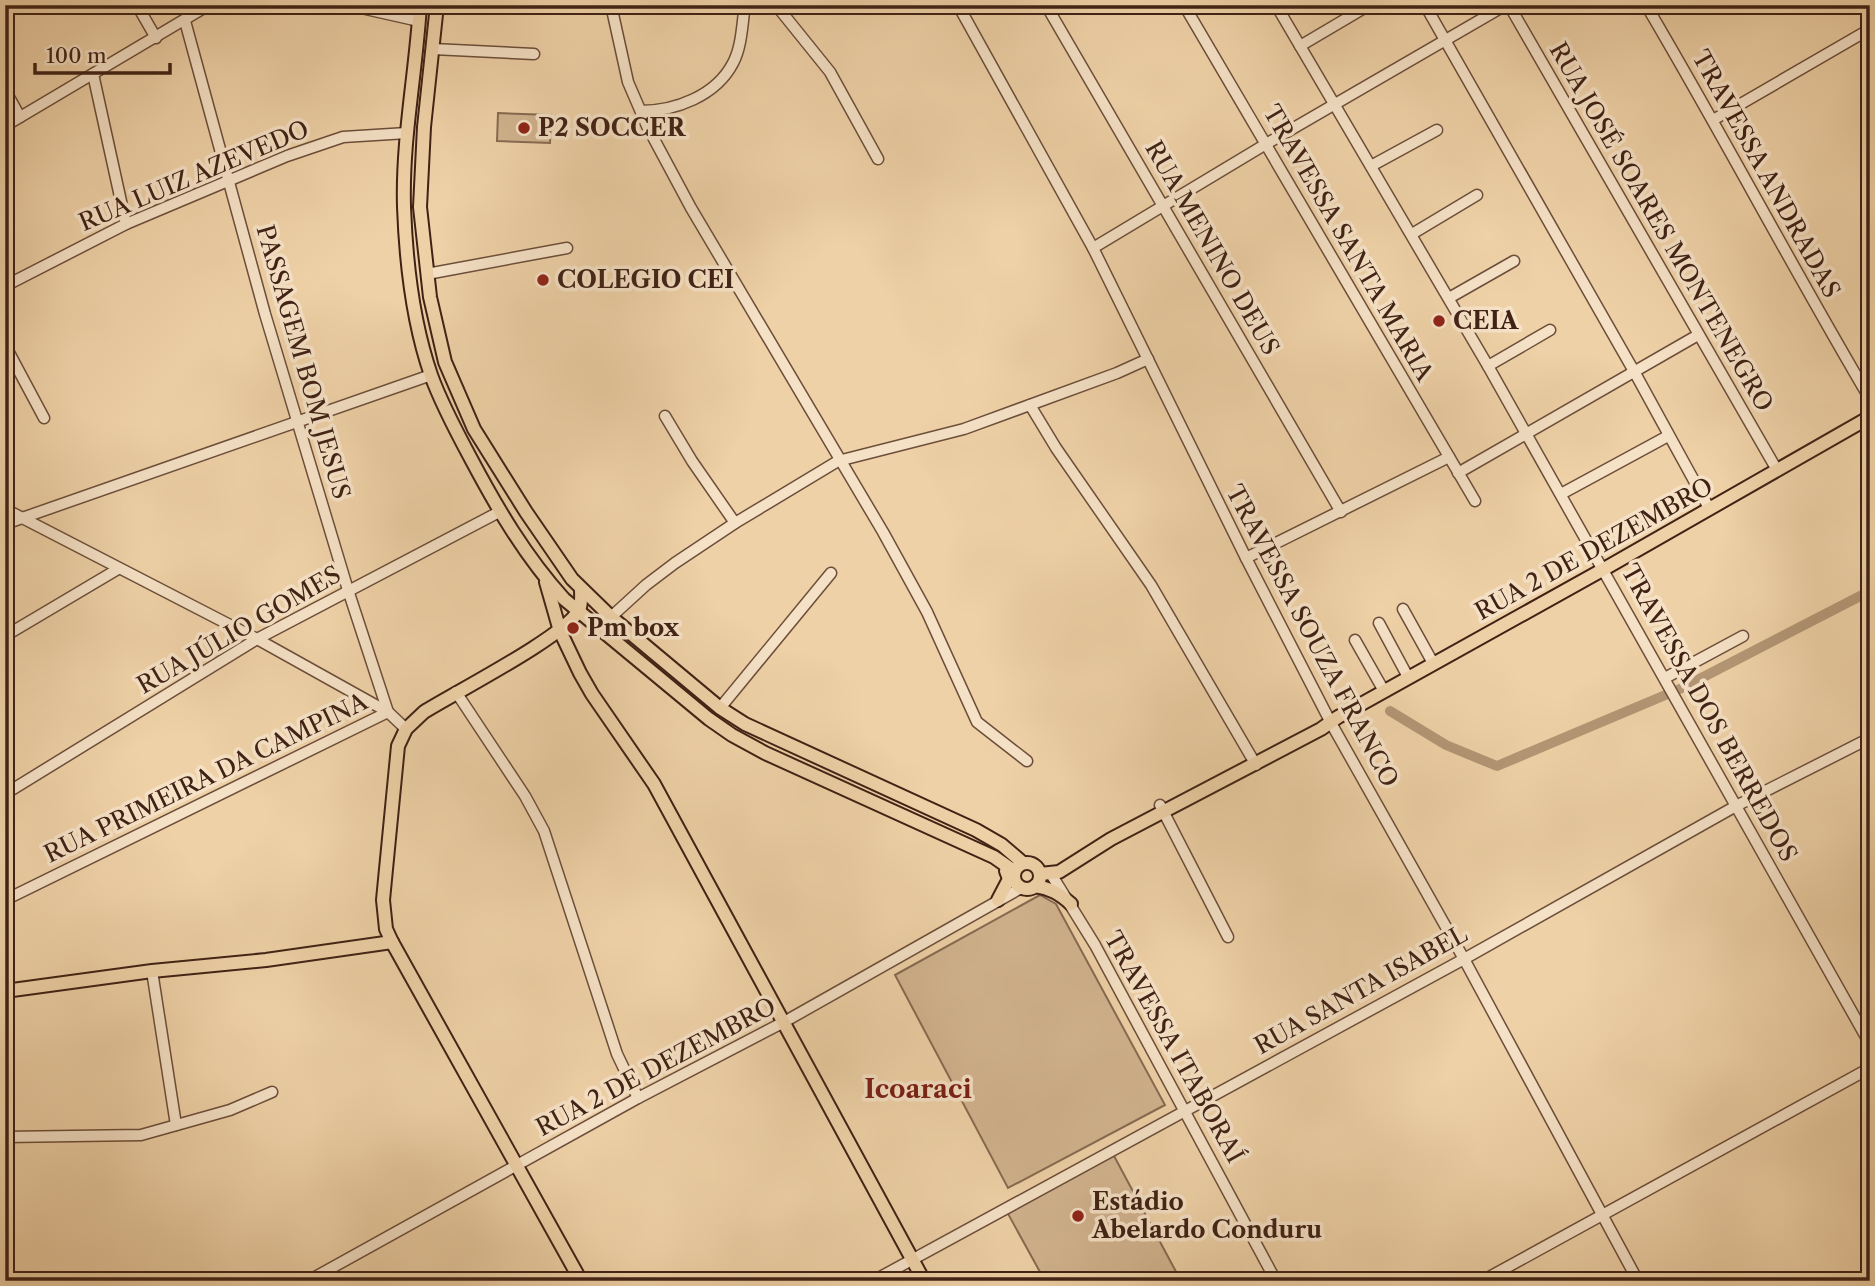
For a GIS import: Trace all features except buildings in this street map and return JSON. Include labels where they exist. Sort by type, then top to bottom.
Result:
[{"type":"main road","points":[[420,5],[407,133],[404,206],[412,293],[431,375],[449,415],[499,512],[545,578],[578,612],[732,735],[765,753],[994,857],[1019,867],[1034,865],[1037,880]]},
{"type":"main road","points":[[437,5],[424,127],[420,207],[435,328],[445,362],[474,429],[560,563],[581,589],[611,617],[720,708],[761,733],[976,831],[1002,845],[1019,867]]},
{"type":"main road","points":[[404,206],[420,207]]},
{"type":"main road","points":[[449,415],[464,408]]},
{"type":"main road","name":"RUA 2 DE DEZEMBRO","points":[[1037,880],[1059,872],[1161,808],[1384,691],[1870,417]]},
{"type":"main road","points":[[499,512],[519,502]]},
{"type":"main road","points":[[545,578],[560,631],[592,694],[654,784],[924,1281]]},
{"type":"main road","points":[[580,1281],[392,942],[384,922],[383,900],[398,746],[406,729],[424,712],[560,631],[578,612],[582,603],[581,589]]},
{"type":"main road","points":[[994,857],[1009,879],[998,901]]},
{"type":"main road","points":[[1019,867],[1013,878],[1037,880],[1071,904]]},
{"type":"main road","points":[[5,991],[392,942]]},
{"type":"street","points":[[137,5],[156,38]]},
{"type":"street","points":[[5,127],[209,5]]},
{"type":"street","points":[[348,5],[419,21]]},
{"type":"street","points":[[611,5],[628,82],[691,208],[838,461],[883,532],[927,612],[977,722],[1027,761]]},
{"type":"street","points":[[641,111],[665,110],[679,106],[711,89],[721,80],[733,64],[746,5]]},
{"type":"street","points":[[776,5],[830,72],[878,159]]},
{"type":"street","name":"TRAVESSA SOUZA FRANCO","points":[[958,5],[1093,248],[1246,558],[1639,1281]]},
{"type":"street","name":"RUA MENINO DEUS","points":[[1046,5],[1341,512]]},
{"type":"street","name":"TRAVESSA SANTA MARIA","points":[[1184,5],[1475,501]]},
{"type":"street","name":"TRAVESSA DOS BERREDOS","points":[[1276,5],[1527,433],[1870,1044]]},
{"type":"street","points":[[1425,5],[1709,508]]},
{"type":"street","points":[[1093,248],[1266,144],[1507,5]]},
{"type":"street","name":"RUA JOSÉ SOARES MONTENEGRO","points":[[1507,5],[1777,470]]},
{"type":"street","name":"TRAVESSA ANDRADAS","points":[[1646,5],[1870,399]]},
{"type":"street","points":[[1861,5],[1870,17]]},
{"type":"street","points":[[1300,46],[1366,7]]},
{"type":"street","name":"PASSAGEM BOM JESUS","points":[[185,21],[265,314],[348,590],[388,712]]},
{"type":"street","points":[[1713,120],[1870,29]]},
{"type":"street","points":[[433,48],[534,54]]},
{"type":"street","points":[[93,74],[126,224]]},
{"type":"street","points":[[5,90],[20,117]]},
{"type":"street","points":[[1371,166],[1437,130]]},
{"type":"street","name":"RUA LUIZ AZEVEDO","points":[[5,286],[126,224],[230,179],[335,139],[407,133]]},
{"type":"street","points":[[1412,233],[1477,195]]},
{"type":"street","points":[[427,274],[567,248]]},
{"type":"street","points":[[1449,298],[1514,261]]},
{"type":"street","points":[[1488,366],[1550,330]]},
{"type":"street","points":[[1458,472],[1698,335]]},
{"type":"street","points":[[5,345],[44,418]]},
{"type":"street","points":[[611,617],[646,584],[735,523],[838,461],[964,429],[1118,373],[1147,359]]},
{"type":"street","points":[[5,524],[431,375]]},
{"type":"street","points":[[1030,405],[1056,448],[1150,585],[1254,761]]},
{"type":"street","points":[[666,416],[692,461],[735,523]]},
{"type":"street","points":[[1561,494],[1668,436]]},
{"type":"street","points":[[1246,558],[1449,457]]},
{"type":"street","points":[[5,509],[257,639],[388,712],[406,729]]},
{"type":"street","name":"RUA JÚLIO GOMES","points":[[5,794],[257,639],[499,512]]},
{"type":"street","points":[[5,636],[118,569]]},
{"type":"street","points":[[720,708],[831,573]]},
{"type":"street","points":[[1403,609],[1433,663]]},
{"type":"street","points":[[1379,623],[1408,677]]},
{"type":"street","points":[[1665,678],[1743,636]]},
{"type":"street","points":[[1355,640],[1384,691]]},
{"type":"street","points":[[456,692],[525,796],[544,831],[617,1054],[638,1098]]},
{"type":"street","name":"RUA PRIMEIRA DA CAMPINA","points":[[5,900],[388,712]]},
{"type":"street","name":"RUA SANTA ISABEL","points":[[873,1281],[1464,959],[1736,806],[1870,738]]},
{"type":"street","points":[[1161,808],[1228,937]]},
{"type":"street","name":"RUA 2 DE DEZEMBRO","points":[[308,1281],[638,1098],[784,1022],[1037,880]]},
{"type":"street","name":"TRAVESSA ITABORAÍ","points":[[1037,880],[1071,904],[1185,1109],[1276,1281]]},
{"type":"street","points":[[152,971],[176,1125]]},
{"type":"street","points":[[1482,1281],[1870,1068]]},
{"type":"street","points":[[5,1137],[141,1135],[230,1110],[272,1091]]},
{"type":"shaded area","name":"P2 SOCCER","points":[[498,113],[551,115],[550,143],[497,141]]},
{"type":"shaded area","points":[[1040,895],[1056,904],[1165,1105],[1008,1188],[895,975]]},
{"type":"shaded area","name":"Estádio Abelardo Conduru","points":[[1113,1154],[1181,1281],[1045,1281],[1007,1212]]},
{"type":"waterway","points":[[1390,711],[1446,745],[1497,766],[1682,688],[1870,591]]},
{"type":"place","name":"P2 SOCCER","points":[[524,128]]},
{"type":"place","name":"COLEGIO CEI","points":[[543,280]]},
{"type":"place","name":"CEIA","points":[[1439,321]]},
{"type":"place","name":"Pm box","points":[[573,628]]},
{"type":"place","name":"Estádio Abelardo Conduru","points":[[1078,1216]]},
{"type":"district","name":"Icoaraci","points":[[918,1089]]}]
